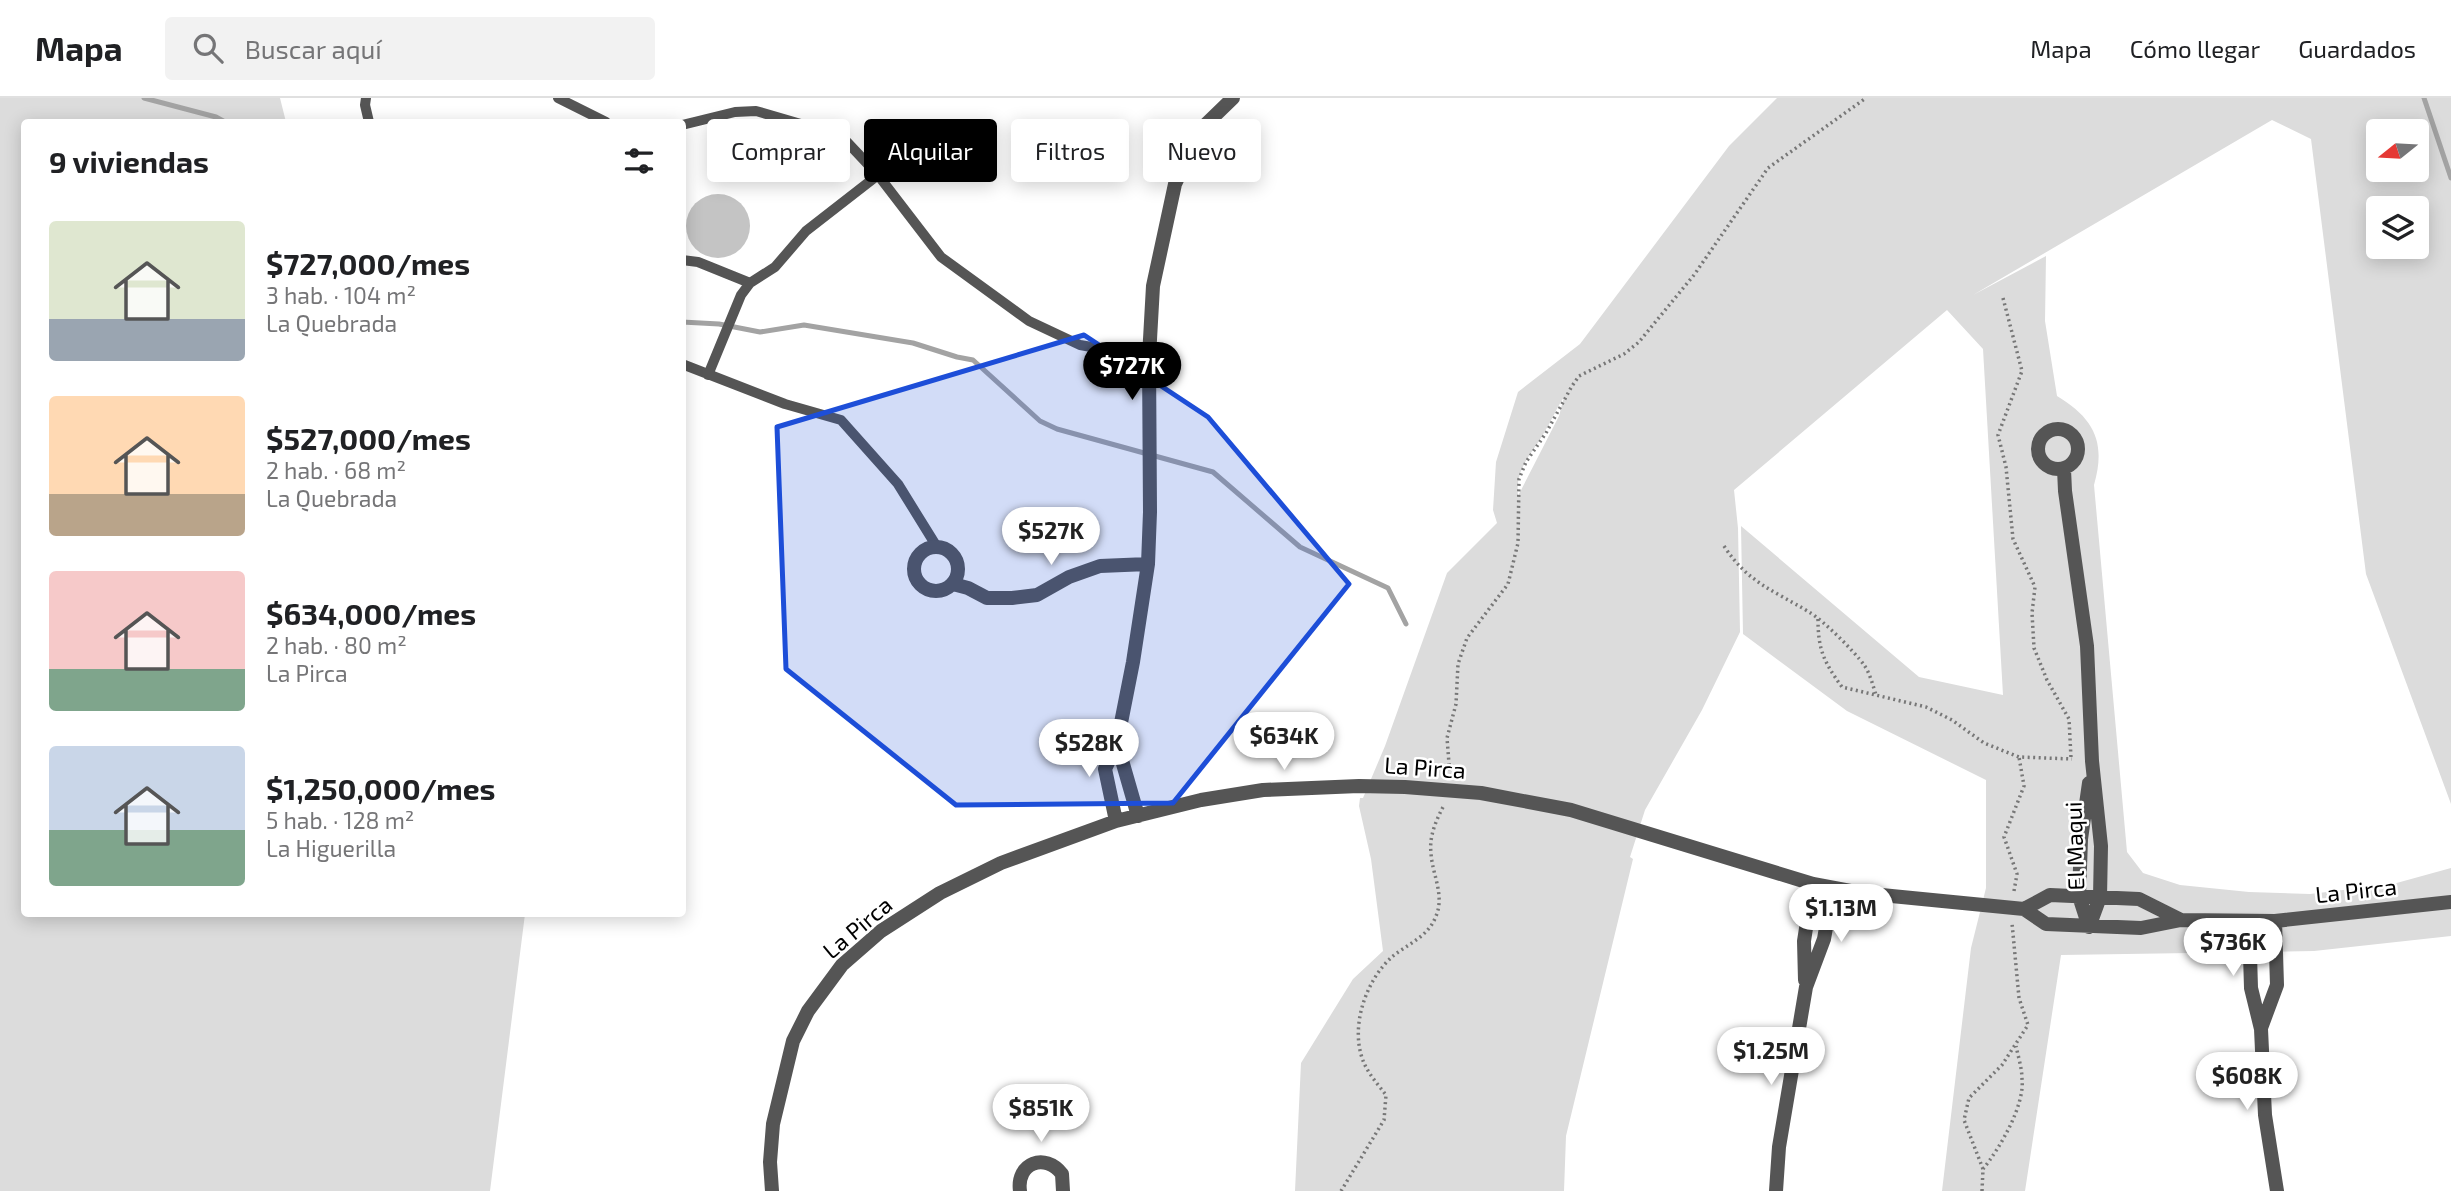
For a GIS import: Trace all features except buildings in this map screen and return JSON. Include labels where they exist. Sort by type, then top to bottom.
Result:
[{"type":"street","points":[[1116,821],[1105,769],[1117,743],[1148,564],[1149,357],[1153,286],[1175,184],[1200,130],[1233,98]]},
{"type":"street","name":"El Maqui","points":[[2064,469],[2087,646],[2092,761],[2101,846],[2101,897],[2090,927]]},
{"type":"street","points":[[937,547],[952,553],[958,574],[953,584],[936,591],[919,582],[915,564],[918,557],[930,548],[937,547]]},
{"type":"street","points":[[953,584],[987,598],[1012,598],[1037,595],[1069,577],[1100,566],[1148,564]]},
{"type":"street","points":[[1117,743],[1138,816]]},
{"type":"street","name":"El Maqui","points":[[2090,927],[2079,896],[2081,839],[2092,761]]},
{"type":"street","name":"La Pirca","points":[[772,1191],[770,1162],[773,1124],[793,1041],[808,1011],[842,965],[881,931],[940,893],[1001,863],[1116,821],[1201,800],[1263,790],[1359,786],[1451,790],[1511,797],[1571,810],[1813,884],[1913,900],[2018,908],[2046,924],[2141,928],[2181,920],[2275,921],[2451,902]]},
{"type":"street","points":[[1806,987],[1804,941],[1813,884]]},
{"type":"street","points":[[1776,1191],[1779,1147],[1806,987],[1824,940],[1833,888]]},
{"type":"street","name":"La Pirca","points":[[2018,908],[2050,895],[2139,899],[2181,920]]},
{"type":"street","points":[[2249,921],[2251,988],[2261,1029],[2264,1115],[2277,1191]]},
{"type":"street","points":[[2261,1029],[2277,985],[2275,921]]},
{"type":"street","points":[[1020,1191],[1020,1176],[1024,1169],[1044,1161],[1052,1164],[1062,1174],[1063,1191]]},
{"type":"lane","points":[[366,98],[368,119]]},
{"type":"lane","points":[[558,98],[600,119]]},
{"type":"lane","points":[[686,124],[734,112],[755,111],[818,129],[847,142],[864,160]]},
{"type":"lane","points":[[708,375],[741,295],[750,283],[775,267],[806,232],[869,182]]},
{"type":"lane","points":[[883,182],[941,257],[1029,321],[1080,345],[1149,357]]},
{"type":"lane","points":[[686,260],[698,262],[750,283]]},
{"type":"lane","points":[[686,366],[785,404],[841,420],[898,484],[937,547]]},
{"type":"path","points":[[1341,1191],[1384,1120],[1386,1095],[1366,1068],[1358,1035],[1367,992],[1377,973],[1394,955],[1415,942],[1437,916],[1439,890],[1430,852],[1433,826],[1451,790],[1447,738],[1456,704],[1458,663],[1467,638],[1508,584],[1518,543],[1519,479],[1526,462],[1579,376],[1623,354],[1639,342],[1694,275],[1768,168],[1866,98]]},
{"type":"path","points":[[2003,298],[2022,371],[1998,435],[2006,467],[2013,539],[2035,587],[2032,613],[2034,648],[2047,680],[2069,719],[2071,758]]},
{"type":"path","points":[[1724,546],[1735,563],[1755,581],[1818,619],[1865,666],[1876,695]]},
{"type":"path","points":[[1818,619],[1818,643],[1826,665],[1842,687],[1926,707],[1952,720],[1984,743],[2019,757],[2092,761]]},
{"type":"path","points":[[1982,1191],[1983,1169],[1964,1120],[1969,1098],[1989,1080],[2016,1046],[2028,1025],[2019,998],[2017,874],[2004,837],[2024,786],[2019,757]]},
{"type":"path","points":[[1983,1169],[1998,1151],[2013,1119],[2023,1081],[2016,1046]]},
{"type":"highlighted area","points":[[1084,335],[1208,417],[1349,584],[1173,803],[956,805],[786,669],[777,427]]},
{"type":"shaded area","points":[[0,98],[280,98],[285,119],[21,119],[21,917],[525,917],[490,1191],[0,1191]]},
{"type":"shaded area","points":[[1777,98],[2451,98],[2451,804],[2366,574],[2311,139],[2272,120],[1973,295],[2046,256],[2045,321],[2057,396],[2089,423],[2098,444],[2099,457],[2094,485],[2127,852],[2143,873],[2180,885],[2249,892],[2310,894],[2393,884],[2451,868],[2451,936],[2314,951],[2061,955],[2025,1191],[1942,1191],[1971,948],[1986,888],[1986,780],[1847,711],[1743,634],[1741,526],[1919,677],[2003,695],[1983,349],[1947,310],[1734,490],[1738,528],[1740,632],[1702,710],[1645,810],[1630,857],[1633,859],[1566,1136],[1564,1191],[1295,1191],[1301,1063],[1353,979],[1383,951],[1371,859],[1359,806],[1360,798],[1363,798],[1385,746],[1447,573],[1497,523],[1493,510],[1496,462],[1518,392],[1580,344],[1729,146]],"holes":[[[1564,397],[1559,416],[1518,496],[1522,469]]]},
{"type":"waterway","points":[[144,98],[220,119]]},
{"type":"waterway","points":[[2424,98],[2451,178]]},
{"type":"waterway","points":[[686,322],[719,324],[760,332],[804,325],[913,343],[973,360],[1040,421],[1057,429],[1213,472],[1300,547],[1388,588],[1406,624]]}]
